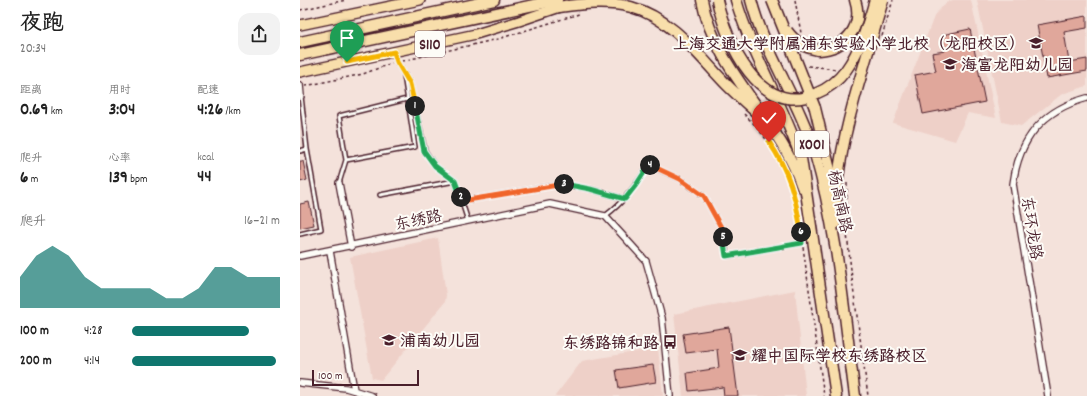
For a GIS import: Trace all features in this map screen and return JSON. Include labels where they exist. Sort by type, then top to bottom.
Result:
[{"type":"highway","points":[[300,42],[494,0]]},
{"type":"highway","points":[[702,0],[711,30],[730,68],[784,146],[792,162],[810,213]]},
{"type":"highway","points":[[717,0],[728,34],[748,72],[760,85],[773,93],[796,99],[809,97],[823,91],[835,83],[846,71],[860,45],[875,0]]},
{"type":"highway","name":"杨高南路","points":[[736,0],[754,50],[786,117],[799,151],[806,181],[836,396]]},
{"type":"highway","name":"杨高南路","points":[[751,0],[768,47],[802,119],[812,147],[825,194],[835,248],[855,396]]},
{"type":"highway","points":[[774,4],[787,30],[795,41],[805,47],[818,50],[840,45],[848,38],[858,20],[855,0]]},
{"type":"highway","points":[[835,248],[835,218],[840,160],[848,121],[883,0]]},
{"type":"highway","points":[[300,55],[558,4],[616,4],[632,7],[657,18],[668,26],[767,122]]},
{"type":"highway","points":[[774,4],[815,108],[829,166],[835,248]]},
{"type":"main road","points":[[300,25],[420,0]]},
{"type":"main road","name":"S110","points":[[300,72],[495,29],[558,4],[581,0]]},
{"type":"street","points":[[300,86],[301,96]]},
{"type":"street","name":"东环龙路","points":[[1048,396],[1013,184],[1015,169],[1020,153],[1027,139],[1037,126],[1050,115],[1063,107],[1087,98]]},
{"type":"street","points":[[339,183],[351,247]]},
{"type":"street","name":"东绣路","points":[[300,256],[351,247],[550,204],[605,216]]},
{"type":"street","points":[[605,216],[646,261],[662,318],[670,396]]},
{"type":"street","points":[[330,251],[354,390]]},
{"type":"street","points":[[300,383],[354,390],[372,396]]},
{"type":"lane","points":[[394,52],[397,62],[410,84],[424,151],[435,166],[455,181],[468,221]]},
{"type":"lane","points":[[346,160],[415,147],[404,75]]},
{"type":"lane","points":[[300,234],[321,229],[301,96]]},
{"type":"lane","points":[[339,183],[346,160],[340,116],[407,100]]},
{"type":"lane","points":[[300,151],[308,149]]},
{"type":"lane","points":[[605,216],[625,199],[649,165],[680,179],[704,196],[722,229],[726,256],[802,243]]},
{"type":"lane","points":[[380,195],[455,181]]},
{"type":"lane","points":[[462,201],[562,184],[590,189],[625,199]]},
{"type":"path","points":[[300,10],[346,0]]},
{"type":"path","points":[[795,0],[801,35]]},
{"type":"path","points":[[300,86],[363,74],[397,62],[498,40],[580,14]]},
{"type":"path","points":[[741,110],[756,126],[777,154]]},
{"type":"path","points":[[847,182],[847,234],[868,396]]},
{"type":"path","points":[[792,185],[798,213],[824,396]]},
{"type":"shaded area","name":"海富龙阳幼儿园","points":[[953,0],[971,0],[996,118],[968,113],[955,141],[893,123],[935,14],[947,2]]},
{"type":"shaded area","name":"上海交通大学附属浦东实验小学北校（龙阳校区）","points":[[977,0],[1087,0],[1087,86],[1062,94],[1021,126],[1002,122]]},
{"type":"shaded area","name":"浦南幼儿园","points":[[438,238],[446,295],[445,302],[381,380],[372,378],[350,257]]},
{"type":"shaded area","name":"耀中国际学校东绣路校区","points":[[795,290],[806,396],[683,396],[674,314]]},
{"type":"shaded area","points":[[658,348],[663,396],[555,396],[582,361]]},
{"type":"building","points":[[1087,16],[1087,28],[1064,32],[1069,62],[1087,59],[1087,71],[1047,78],[1037,25]]},
{"type":"building","points":[[970,29],[985,102],[923,114],[915,75],[936,71],[932,53],[945,51],[942,35]]},
{"type":"building","points":[[300,161],[303,161],[307,180],[300,182]]},
{"type":"building","points":[[309,202],[314,225],[300,228],[300,204]]},
{"type":"building","points":[[729,327],[738,396],[724,396],[723,387],[689,391],[687,373],[719,368],[717,349],[686,353],[683,334]]},
{"type":"building","points":[[653,365],[656,382],[619,388],[616,370]]},
{"type":"place","name":"上海交通大学附属浦东实验小学北校（龙阳校区）","points":[[1036,43]]},
{"type":"place","name":"海富龙阳幼儿园","points":[[950,64]]},
{"type":"place","name":"浦南幼儿园","points":[[389,340]]},
{"type":"place","name":"东绣路锦和路","points":[[670,342]]},
{"type":"place","name":"耀中国际学校东绣路校区","points":[[740,355]]},
{"type":"route","points":[[347,62],[394,52],[397,62],[410,84],[424,151],[435,166],[455,181],[462,201],[562,184],[605,192],[625,199],[649,165],[680,179],[704,196],[722,229],[726,256],[802,243],[795,195],[784,167],[769,142]]}]
